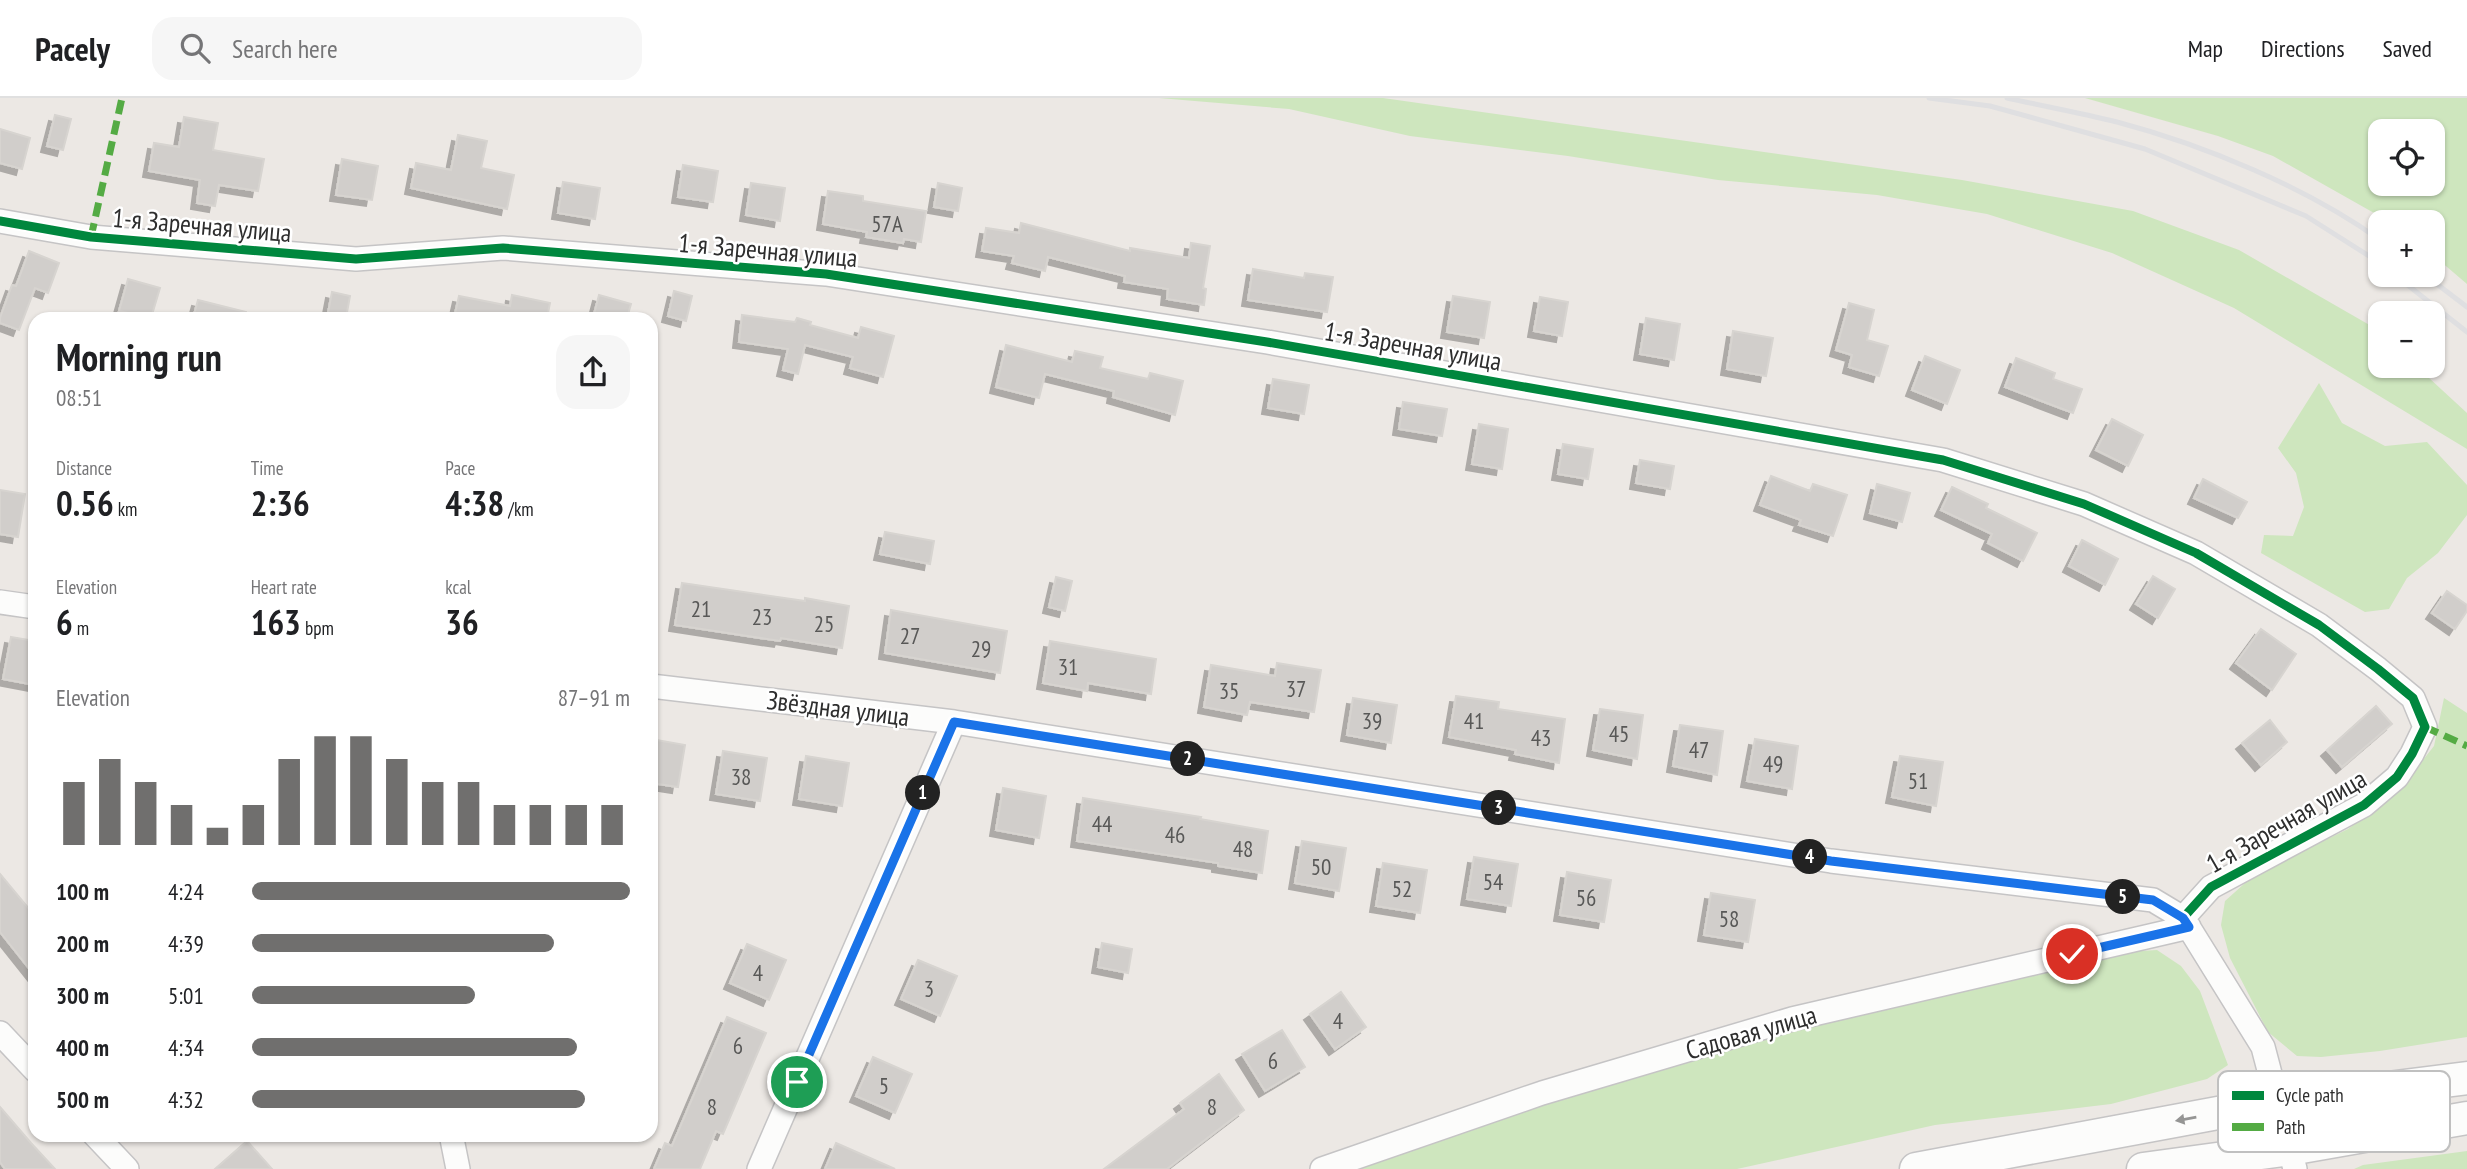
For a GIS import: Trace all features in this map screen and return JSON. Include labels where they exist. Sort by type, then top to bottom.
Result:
[{"type":"main road","points":[[1916,1169],[2218,1113]]},
{"type":"main road","points":[[2143,1169],[2292,1159],[2322,1152]]},
{"type":"street","name":"1-я Заречная улица","points":[[0,221],[90,237],[356,259],[503,248],[826,274],[1267,342],[1943,460],[2084,503],[2196,553],[2319,625],[2413,698],[2425,727],[2397,777],[2364,805],[2211,887],[2186,922]]},
{"type":"street","points":[[0,602],[28,606]]},
{"type":"street","name":"Звёздная улица","points":[[658,687],[954,722],[1831,861],[2153,900],[2186,922]]},
{"type":"street","points":[[759,1169],[954,722]]},
{"type":"street","points":[[2186,922],[2263,1047],[2269,1071]]},
{"type":"street","name":"Садовая улица","points":[[1322,1169],[1542,1093],[1792,1019],[2186,922]]},
{"type":"street","points":[[0,1033],[28,1063]]},
{"type":"street","points":[[102,1142],[127,1169]]},
{"type":"street","points":[[453,1142],[458,1169]]},
{"type":"green space","points":[[1159,98],[1383,98],[1962,180],[2133,211],[2239,250],[2368,324],[2368,378],[2429,378],[2467,413],[2467,449],[2234,308],[2112,253],[1987,214],[1877,195],[1718,180],[1568,156],[1410,136],[1289,109]]},
{"type":"green space","points":[[2085,98],[2467,98],[2467,284],[2445,265],[2445,210],[2369,210],[2273,156],[2218,136]]},
{"type":"green space","points":[[2319,383],[2342,423],[2385,446],[2427,442],[2467,485],[2467,515],[2438,553],[2407,578],[2389,609],[2365,612],[2261,553],[2264,535],[2293,536],[2304,507],[2296,473],[2278,448]]},
{"type":"green space","points":[[2444,698],[2467,713],[2467,1037],[2380,1051],[2321,1057],[2297,1056],[2268,1032],[2230,958],[2221,925],[2225,901],[2254,875],[2348,829],[2397,793],[2434,746]]},
{"type":"green space","points":[[2157,950],[2181,966],[2200,991],[2228,1065],[2207,1079],[2111,1104],[1935,1125],[1737,1169],[1330,1169],[1429,1130],[2062,956]]},
{"type":"green space","points":[[2467,1151],[2467,1169],[2354,1169],[2363,1165]]},
{"type":"building","points":[[55,115],[71,119],[63,150],[47,146]]},
{"type":"building","points":[[184,117],[218,123],[213,150],[264,159],[258,191],[219,185],[215,206],[197,203],[200,180],[149,171],[154,143],[179,147]]},
{"type":"building","points":[[0,129],[30,138],[22,169],[0,163]]},
{"type":"building","points":[[458,135],[487,141],[481,168],[514,175],[507,209],[411,188],[416,163],[451,170]]},
{"type":"building","points":[[342,159],[378,166],[372,200],[336,195]]},
{"type":"building","points":[[683,165],[718,171],[713,202],[678,197]]},
{"type":"building","points":[[563,182],[600,188],[595,219],[558,213]]},
{"type":"building","points":[[751,183],[785,188],[780,221],[746,215]]},
{"type":"building","points":[[938,183],[962,188],[958,211],[934,207]]},
{"type":"building","points":[[828,191],[863,196],[863,201],[926,211],[921,242],[904,239],[903,243],[866,237],[867,232],[823,224]]},
{"type":"building","points":[[1021,223],[1130,251],[1130,248],[1189,258],[1191,243],[1210,246],[1203,288],[1206,289],[1204,305],[1167,299],[1168,289],[1124,282],[1125,276],[1048,257],[1045,271],[1012,263],[1014,256],[982,251],[986,228],[1019,233]]},
{"type":"building","points":[[29,251],[59,263],[48,293],[35,288],[19,330],[0,323],[0,318]]},
{"type":"building","points":[[1253,269],[1304,278],[1305,273],[1333,277],[1327,312],[1248,300]]},
{"type":"building","points":[[128,279],[160,288],[153,312],[119,311]]},
{"type":"building","points":[[674,291],[692,296],[686,321],[668,316]]},
{"type":"building","points":[[332,292],[350,296],[347,312],[328,312]]},
{"type":"building","points":[[512,295],[550,303],[548,312],[455,312],[459,296],[510,306]]},
{"type":"building","points":[[599,295],[631,304],[629,312],[595,312]]},
{"type":"building","points":[[1453,296],[1490,302],[1484,338],[1447,332]]},
{"type":"building","points":[[1540,297],[1568,302],[1562,336],[1534,331]]},
{"type":"building","points":[[198,300],[246,312],[195,312]]},
{"type":"building","points":[[1849,303],[1874,310],[1867,340],[1888,346],[1879,376],[1849,367],[1852,355],[1836,350]]},
{"type":"building","points":[[742,315],[795,322],[797,318],[811,322],[810,325],[858,338],[861,327],[894,336],[883,377],[850,368],[853,357],[805,345],[798,374],[783,370],[788,349],[739,342]]},
{"type":"building","points":[[1646,318],[1680,324],[1674,360],[1640,354]]},
{"type":"building","points":[[1733,331],[1773,338],[1766,376],[1727,369]]},
{"type":"building","points":[[1006,345],[1072,362],[1075,351],[1103,357],[1100,368],[1148,379],[1150,373],[1183,381],[1175,415],[1113,397],[1114,391],[1045,374],[1039,398],[996,387]]},
{"type":"building","points":[[1925,356],[1960,370],[1947,404],[1912,390]]},
{"type":"building","points":[[2016,358],[2055,373],[2053,379],[2082,389],[2073,413],[2005,387]]},
{"type":"building","points":[[1273,379],[1309,385],[1304,414],[1268,408]]},
{"type":"building","points":[[1403,402],[1447,409],[1442,436],[1399,429]]},
{"type":"building","points":[[2112,419],[2143,435],[2128,466],[2096,450]]},
{"type":"building","points":[[1479,424],[1508,429],[1502,469],[1472,464]]},
{"type":"building","points":[[1563,444],[1593,449],[1588,479],[1558,474]]},
{"type":"building","points":[[1640,460],[1674,466],[1670,489],[1636,483]]},
{"type":"building","points":[[1771,476],[1810,491],[1813,484],[1847,495],[1833,536],[1799,525],[1801,520],[1760,505]]},
{"type":"building","points":[[2203,479],[2247,502],[2238,518],[2194,498]]},
{"type":"building","points":[[1877,484],[1910,493],[1902,522],[1870,513]]},
{"type":"building","points":[[1952,487],[1988,504],[1986,508],[2037,533],[2023,561],[1988,543],[1992,534],[1941,510]]},
{"type":"building","points":[[0,490],[25,494],[18,537],[0,534]]},
{"type":"building","points":[[885,532],[934,541],[930,564],[880,554]]},
{"type":"building","points":[[2082,540],[2118,559],[2105,585],[2069,566]]},
{"type":"building","points":[[2153,576],[2175,589],[2158,618],[2136,604]]},
{"type":"building","points":[[1056,577],[1072,581],[1065,611],[1049,607]]},
{"type":"building","points":[[682,583],[849,606],[842,648],[675,625]]},
{"type":"building","points":[[2447,591],[2467,605],[2467,611],[2455,629],[2432,613]]},
{"type":"building","points":[[891,610],[1007,631],[1000,673],[885,653]]},
{"type":"building","points":[[2261,629],[2296,654],[2272,690],[2236,663]]},
{"type":"building","points":[[11,637],[28,640],[28,684],[3,679]]},
{"type":"building","points":[[1050,641],[1156,659],[1151,694],[1088,683],[1087,691],[1043,683]]},
{"type":"building","points":[[1277,663],[1321,670],[1314,712],[1250,702],[1247,715],[1204,707],[1211,665],[1275,676]]},
{"type":"building","points":[[1456,696],[1499,702],[1498,709],[1565,719],[1559,763],[1515,754],[1516,750],[1449,737]]},
{"type":"building","points":[[1353,698],[1397,705],[1391,743],[1347,735]]},
{"type":"building","points":[[2376,706],[2392,724],[2342,767],[2327,750]]},
{"type":"building","points":[[1600,709],[1643,715],[1637,759],[1593,750]]},
{"type":"building","points":[[2270,720],[2287,742],[2261,765],[2242,743]]},
{"type":"building","points":[[1680,725],[1723,731],[1717,775],[1673,766]]},
{"type":"building","points":[[1755,739],[1798,746],[1792,789],[1747,781]]},
{"type":"building","points":[[658,740],[685,745],[678,787],[658,784]]},
{"type":"building","points":[[723,751],[767,758],[760,801],[716,794]]},
{"type":"building","points":[[806,756],[849,763],[842,806],[799,799]]},
{"type":"building","points":[[1900,756],[1943,762],[1936,806],[1892,797]]},
{"type":"building","points":[[1003,788],[1046,796],[1039,838],[996,830]]},
{"type":"building","points":[[1083,798],[1268,831],[1262,873],[1218,866],[1218,863],[1077,841]]},
{"type":"building","points":[[1302,841],[1346,848],[1339,891],[1295,883]]},
{"type":"building","points":[[1474,857],[1518,864],[1511,906],[1467,899]]},
{"type":"building","points":[[1383,863],[1427,870],[1420,913],[1376,906]]},
{"type":"building","points":[[1567,872],[1611,880],[1604,922],[1560,915]]},
{"type":"building","points":[[0,874],[28,908],[28,967],[0,932]]},
{"type":"building","points":[[1711,893],[1755,900],[1748,942],[1704,935]]},
{"type":"building","points":[[1102,943],[1132,949],[1128,973],[1098,967]]},
{"type":"building","points":[[747,944],[786,960],[769,1000],[730,983]]},
{"type":"building","points":[[918,960],[957,976],[940,1016],[901,999]]},
{"type":"building","points":[[1341,992],[1366,1027],[1335,1049],[1310,1014]]},
{"type":"building","points":[[727,1017],[766,1033],[723,1134],[716,1131],[700,1169],[654,1169],[665,1143],[672,1146]]},
{"type":"building","points":[[1282,1030],[1305,1067],[1265,1091],[1242,1054]]},
{"type":"building","points":[[873,1057],[912,1074],[895,1113],[856,1096]]},
{"type":"building","points":[[1219,1074],[1244,1110],[1167,1169],[1104,1169],[1184,1109],[1180,1103]]},
{"type":"building","points":[[0,1107],[28,1142],[55,1169],[5,1169],[0,1162]]},
{"type":"building","points":[[248,1142],[272,1169],[215,1169]]},
{"type":"building","points":[[836,1143],[895,1169],[825,1169]]},
{"type":"railway","points":[[1929,98],[1990,106],[2145,149],[2306,216],[2368,255]]},
{"type":"railway","points":[[2007,98],[2117,122],[2219,155],[2320,202],[2368,232]]},
{"type":"railway","points":[[2410,287],[2467,332]]},
{"type":"railway","points":[[2441,287],[2467,307]]},
{"type":"marked path","points":[[91,237],[122,98]]},
{"type":"marked path","points":[[2425,727],[2467,746]]},
{"type":"cycle path","points":[[0,221],[91,237],[356,259],[503,248],[826,274],[1267,342],[1943,460],[2084,504],[2196,553],[2319,625],[2413,698],[2425,727],[2397,777],[2364,805],[2211,887],[2183,918]]},
{"type":"route","points":[[797,1082],[954,722],[1831,861],[2153,900],[2183,918],[2189,927],[2072,954]]}]
